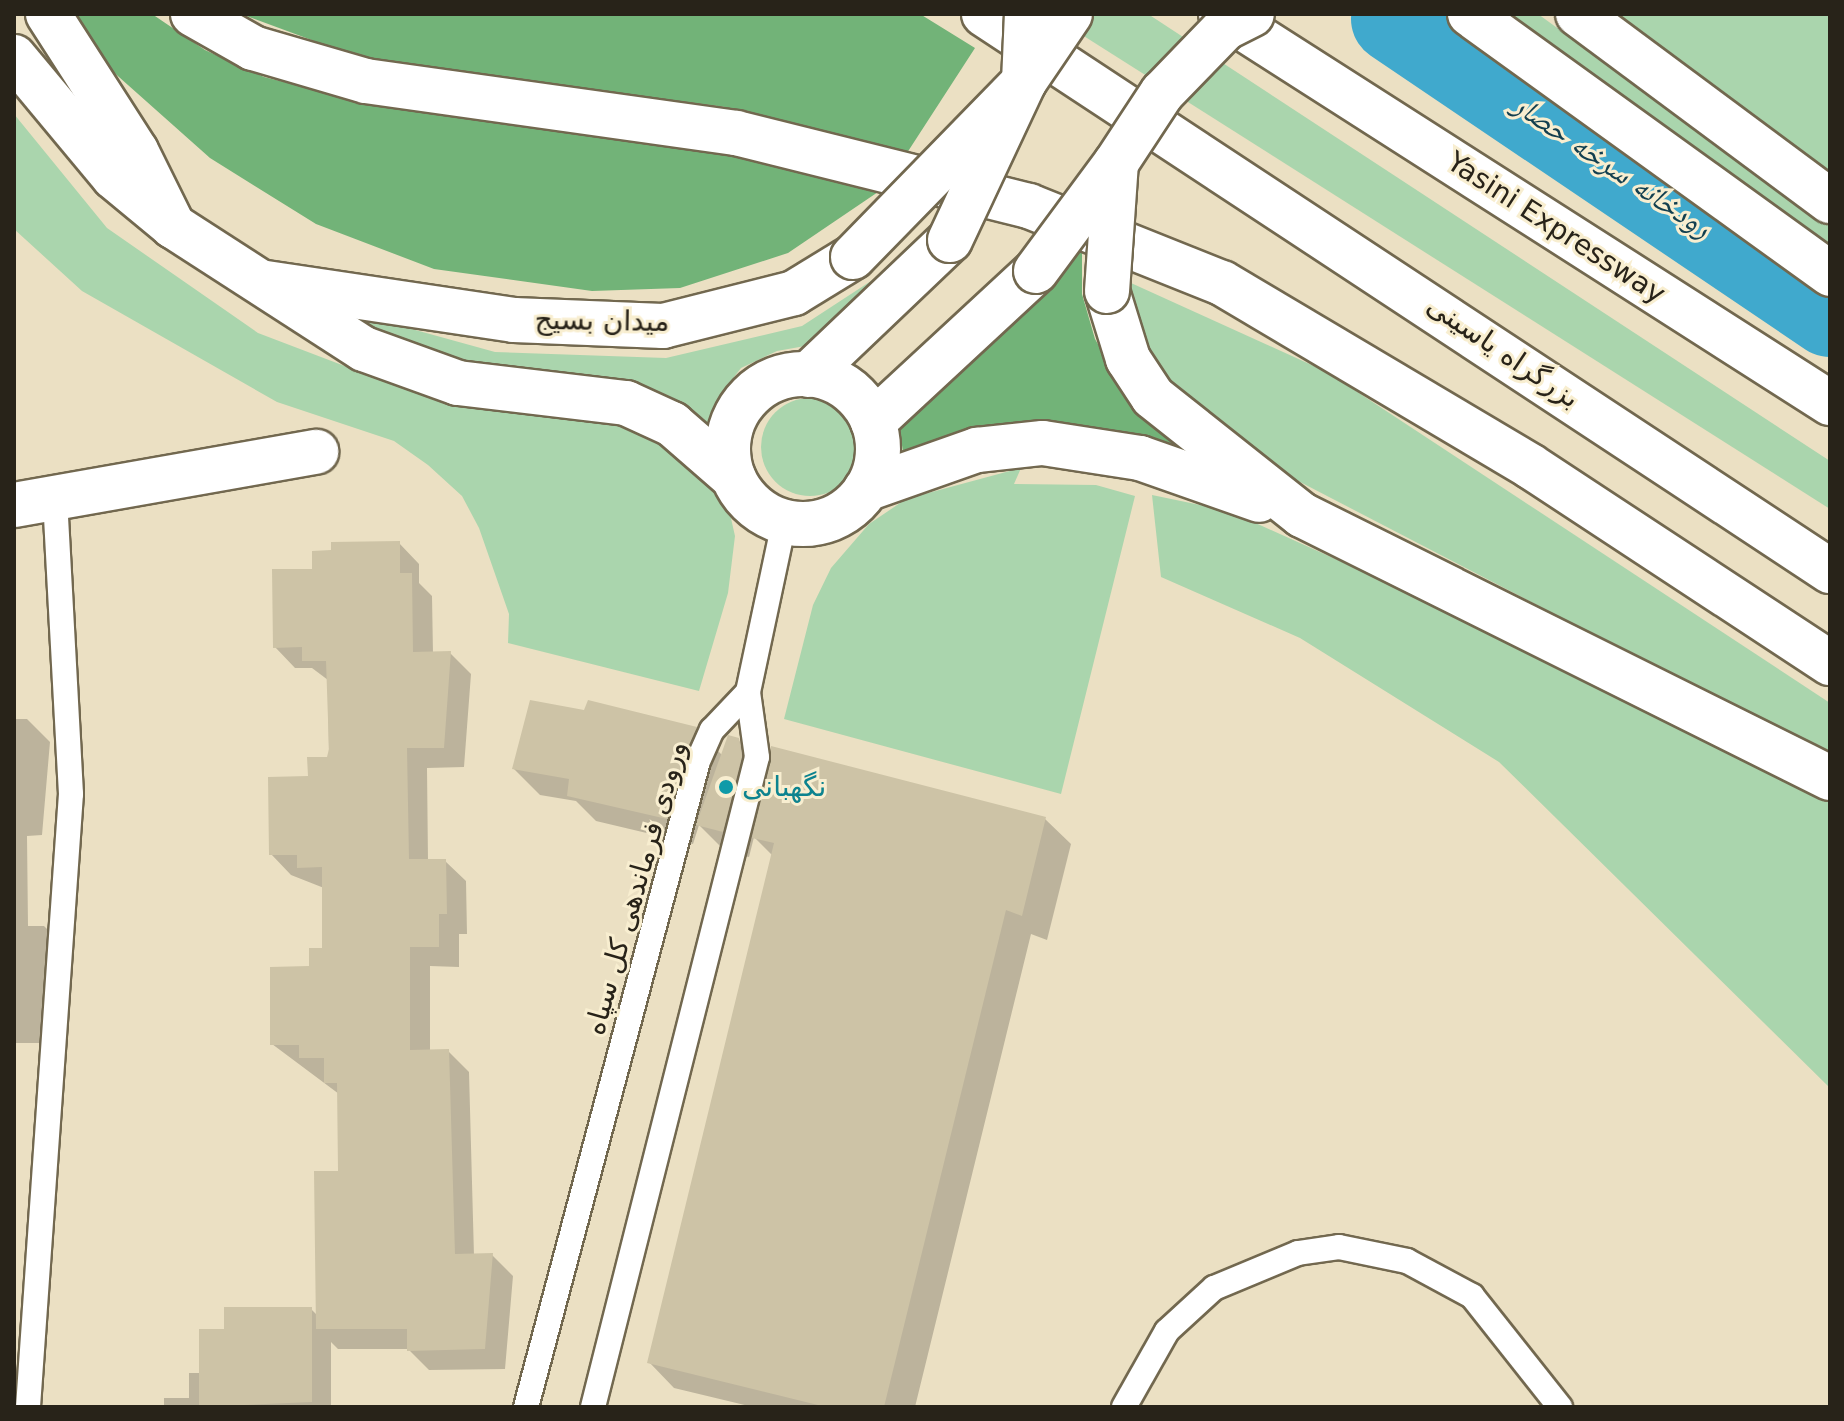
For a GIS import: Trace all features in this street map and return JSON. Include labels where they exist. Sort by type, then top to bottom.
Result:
[{"type":"main road","points":[[48,14],[136,151],[173,226]]},
{"type":"main road","points":[[193,14],[253,48],[366,81],[736,133],[1029,206],[1222,283],[1530,466],[1830,663]]},
{"type":"main road","name":"بزرگراه یاسینی","points":[[984,14],[1175,134],[1830,571]]},
{"type":"main road","points":[[1024,82],[1027,14]]},
{"type":"main road","points":[[808,375],[950,240],[1024,82],[1070,14]]},
{"type":"main road","name":"Yasini Expressway","points":[[1221,14],[1830,403]]},
{"type":"main road","points":[[873,422],[1036,271],[1116,163],[1162,93],[1225,28],[1252,14]]},
{"type":"main road","points":[[1470,14],[1830,274]]},
{"type":"main road","points":[[1578,14],[1830,201]]},
{"type":"main road","points":[[14,57],[114,177],[173,226],[266,283],[364,349],[458,383],[626,403],[657,414],[733,477],[744,497],[784,522],[831,519],[866,489],[977,450],[1043,443],[1140,458],[1302,515],[1830,778]]},
{"type":"main road","name":"میدان بسیج","points":[[266,283],[514,320],[663,326],[794,293],[853,257],[1024,82]]},
{"type":"main road","points":[[1116,163],[1107,291],[1128,359],[1153,397],[1302,515]]},
{"type":"main road","points":[[733,477],[730,430],[740,408],[777,379],[808,375],[846,387],[873,422],[877,445],[866,489]]},
{"type":"main road","points":[[34,502],[316,452]]},
{"type":"lane","points":[[28,1407],[71,794],[34,502]]},
{"type":"lane","points":[[593,1407],[757,757],[748,692],[784,522]]},
{"type":"lane","name":"ورودی فرماندهی کل سپاه","points":[[526,1407],[698,761],[712,730],[748,692]]},
{"type":"lane","points":[[1124,1407],[1167,1331],[1214,1288],[1298,1253],[1339,1247],[1407,1261],[1472,1296],[1560,1407]]},
{"type":"green space","points":[[65,14],[152,14],[205,50],[264,77],[340,96],[707,150],[878,192],[788,253],[680,288],[592,291],[434,269],[316,224],[210,158],[92,53]]},
{"type":"green space","points":[[241,14],[920,14],[975,48],[905,156],[725,107],[363,59]]},
{"type":"green space","points":[[1049,14],[1148,14],[1830,461],[1830,509]]},
{"type":"green space","points":[[1504,14],[1538,14],[1830,226],[1830,248]]},
{"type":"green space","points":[[1617,14],[1830,14],[1830,174],[1657,48]]},
{"type":"green space","points":[[14,114],[107,228],[258,333],[384,381],[634,420],[704,470],[728,505],[735,536],[728,593],[699,691],[508,643],[509,614],[479,528],[462,496],[428,465],[394,441],[277,402],[82,291],[14,229]]},
{"type":"green space","points":[[1082,233],[1082,294],[1095,339],[1125,391],[1197,457],[1149,448],[904,460],[897,408]]},
{"type":"green space","points":[[897,264],[822,343],[777,351],[741,368],[720,395],[711,435],[418,349],[314,302],[495,352],[666,358],[802,326]]},
{"type":"green space","points":[[1120,278],[1327,372],[1830,703],[1830,757],[1277,470],[1163,391]]},
{"type":"green space","points":[[810,398],[837,406],[851,420],[859,447],[851,474],[837,488],[810,496],[783,488],[769,474],[761,447],[769,420],[783,406]]},
{"type":"green space","points":[[1021,468],[1014,484],[1096,485],[1135,496],[1061,794],[784,719],[813,605],[831,568],[869,524],[906,499]]},
{"type":"green space","points":[[1152,495],[1229,511],[1464,617],[1830,801],[1830,1088],[1499,762],[1300,638],[1161,577]]},
{"type":"building","points":[[400,541],[400,573],[412,573],[413,652],[451,651],[444,748],[407,748],[409,859],[446,859],[447,914],[439,914],[439,947],[410,947],[410,1050],[449,1049],[455,1254],[493,1253],[485,1349],[407,1351],[407,1329],[316,1329],[314,1171],[338,1171],[337,1083],[324,1083],[324,1058],[299,1058],[299,1045],[270,1045],[270,967],[309,966],[309,948],[322,948],[322,867],[297,868],[297,855],[269,855],[268,777],[308,776],[307,757],[327,757],[329,749],[326,661],[302,661],[302,647],[273,648],[272,569],[312,569],[312,551],[331,550],[331,542]]},
{"type":"building","points":[[530,700],[584,710],[588,700],[697,727],[667,819],[567,796],[569,779],[512,769]]},
{"type":"building","points":[[728,735],[739,738],[742,756],[723,832],[696,825]]},
{"type":"building","points":[[771,746],[1046,817],[1022,916],[1006,910],[884,1407],[826,1407],[647,1363],[774,843],[752,838]]},
{"type":"building","points":[[224,1307],[312,1307],[312,1402],[199,1407],[199,1329],[224,1329]]},
{"type":"waterway","name":"رودخانه سرخه حصار","points":[[1395,19],[1830,313]]},
{"type":"place","name":"نگهبانی","points":[[726,787]]}]
